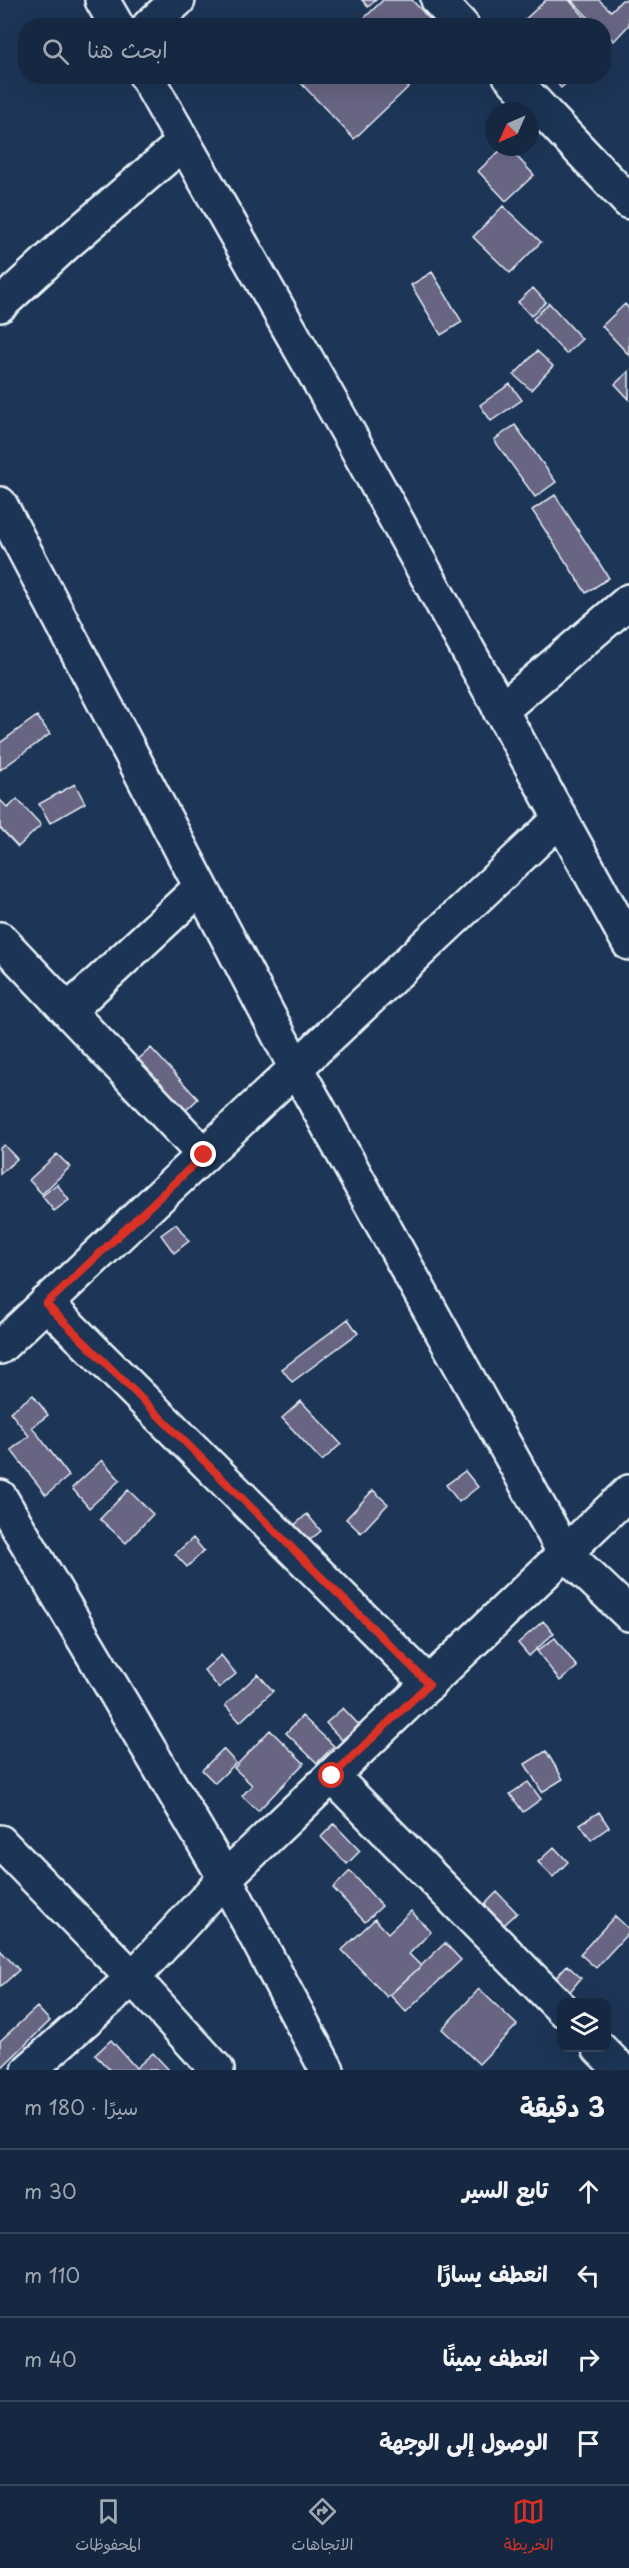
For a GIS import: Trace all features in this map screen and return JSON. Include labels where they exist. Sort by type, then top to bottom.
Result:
[{"type":"main road","points":[[102,0],[112,18]]},
{"type":"main road","points":[[158,18],[178,0]]},
{"type":"main road","points":[[438,0],[455,18]]},
{"type":"main road","points":[[150,84],[349,434],[629,943]]},
{"type":"main road","points":[[518,84],[629,202]]},
{"type":"main road","points":[[0,305],[67,243],[183,143]]},
{"type":"main road","points":[[0,504],[296,1068],[564,1552],[629,1614]]},
{"type":"main road","points":[[500,711],[629,601]]},
{"type":"main road","points":[[0,1347],[561,818]]},
{"type":"main road","points":[[68,1011],[201,887]]},
{"type":"main road","points":[[0,939],[204,1155]]},
{"type":"main road","points":[[46,1304],[429,1684]]},
{"type":"main road","points":[[29,2070],[133,1978],[225,1878],[629,1492]]},
{"type":"main road","points":[[0,1497],[225,1878],[327,2070]]},
{"type":"main road","points":[[332,1776],[557,2005]]},
{"type":"main road","points":[[0,1842],[133,1978],[217,2070]]},
{"type":"main road","points":[[603,2052],[621,2070]]},
{"type":"building","points":[[362,0],[376,0],[368,7]]},
{"type":"building","points":[[383,0],[412,0],[429,18],[364,18]]},
{"type":"building","points":[[546,0],[569,0],[586,18],[527,18]]},
{"type":"building","points":[[571,0],[599,0],[611,11],[622,0],[629,0],[629,25],[614,41],[611,38],[611,18],[589,18]]},
{"type":"building","points":[[302,84],[412,84],[354,139]]},
{"type":"building","points":[[494,156],[516,156],[534,175],[506,201],[478,171]]},
{"type":"building","points":[[503,206],[541,242],[510,273],[473,237]]},
{"type":"building","points":[[432,272],[462,322],[441,335],[411,285]]},
{"type":"building","points":[[533,288],[546,302],[531,316],[518,302]]},
{"type":"building","points":[[549,303],[582,339],[566,354],[533,319]]},
{"type":"building","points":[[625,304],[629,309],[629,355],[602,326]]},
{"type":"building","points":[[537,351],[553,366],[531,390],[514,375]]},
{"type":"building","points":[[629,371],[629,399],[615,384]]},
{"type":"building","points":[[510,384],[522,400],[491,421],[480,405]]},
{"type":"building","points":[[515,425],[556,482],[535,497],[494,440]]},
{"type":"building","points":[[555,495],[609,578],[586,593],[532,510]]},
{"type":"building","points":[[37,716],[50,734],[0,770],[0,743]]},
{"type":"building","points":[[75,784],[85,803],[50,823],[39,804]]},
{"type":"building","points":[[17,799],[41,825],[18,847],[0,828],[0,800],[8,808]]},
{"type":"building","points":[[151,1048],[198,1099],[181,1115],[134,1063]]},
{"type":"building","points":[[4,1145],[17,1159],[0,1174],[0,1148]]},
{"type":"building","points":[[57,1154],[70,1167],[42,1194],[29,1180]]},
{"type":"building","points":[[57,1184],[69,1200],[54,1211],[42,1196]]},
{"type":"building","points":[[176,1224],[189,1241],[174,1253],[161,1235]]},
{"type":"building","points":[[348,1319],[358,1333],[292,1382],[282,1369]]},
{"type":"building","points":[[33,1395],[48,1415],[32,1427],[69,1476],[46,1495],[11,1450],[29,1436],[10,1412]]},
{"type":"building","points":[[301,1401],[341,1444],[322,1461],[282,1418]]},
{"type":"building","points":[[102,1460],[120,1480],[89,1508],[72,1488]]},
{"type":"building","points":[[465,1471],[478,1487],[459,1502],[446,1485]]},
{"type":"building","points":[[128,1490],[153,1514],[126,1543],[100,1519]]},
{"type":"building","points":[[373,1490],[388,1504],[361,1533],[346,1519]]},
{"type":"building","points":[[307,1514],[321,1531],[305,1544],[291,1528]]},
{"type":"building","points":[[193,1538],[204,1551],[187,1567],[175,1554]]},
{"type":"building","points":[[543,1621],[554,1633],[529,1656],[518,1643]]},
{"type":"building","points":[[555,1638],[577,1667],[560,1681],[537,1651]]},
{"type":"building","points":[[221,1655],[236,1674],[219,1688],[204,1670]]},
{"type":"building","points":[[258,1674],[273,1691],[240,1722],[225,1705]]},
{"type":"building","points":[[343,1708],[359,1725],[342,1740],[326,1723]]},
{"type":"building","points":[[302,1716],[334,1746],[317,1763],[286,1733]]},
{"type":"building","points":[[270,1730],[304,1763],[258,1811],[242,1796],[252,1785],[234,1768]]},
{"type":"building","points":[[223,1749],[236,1763],[215,1783],[202,1770]]},
{"type":"building","points":[[546,1751],[563,1779],[542,1792],[525,1764]]},
{"type":"building","points":[[528,1782],[541,1799],[523,1812],[510,1794]]},
{"type":"building","points":[[599,1812],[609,1827],[591,1840],[580,1824]]},
{"type":"building","points":[[334,1824],[360,1851],[347,1864],[321,1837]]},
{"type":"building","points":[[554,1847],[568,1862],[553,1877],[538,1862]]},
{"type":"building","points":[[350,1871],[382,1906],[365,1922],[333,1888]]},
{"type":"building","points":[[497,1892],[517,1913],[503,1926],[483,1906]]},
{"type":"building","points":[[411,1911],[431,1932],[409,1954],[421,1966],[387,1997],[342,1950],[375,1919],[388,1933]]},
{"type":"building","points":[[615,1916],[629,1929],[629,1932],[596,1968],[580,1954]]},
{"type":"building","points":[[445,1943],[461,1960],[406,2012],[390,1995]]},
{"type":"building","points":[[0,1950],[19,1970],[0,1987]]},
{"type":"building","points":[[567,1965],[581,1978],[568,1994],[553,1981]]},
{"type":"building","points":[[479,1989],[517,2025],[479,2064],[442,2029]]},
{"type":"building","points":[[37,2007],[50,2021],[0,2069],[0,2041]]},
{"type":"building","points":[[111,2040],[136,2068],[153,2053],[169,2070],[110,2070],[95,2055]]},
{"type":"route","points":[[204,1155],[46,1304],[429,1684],[332,1776]]}]
